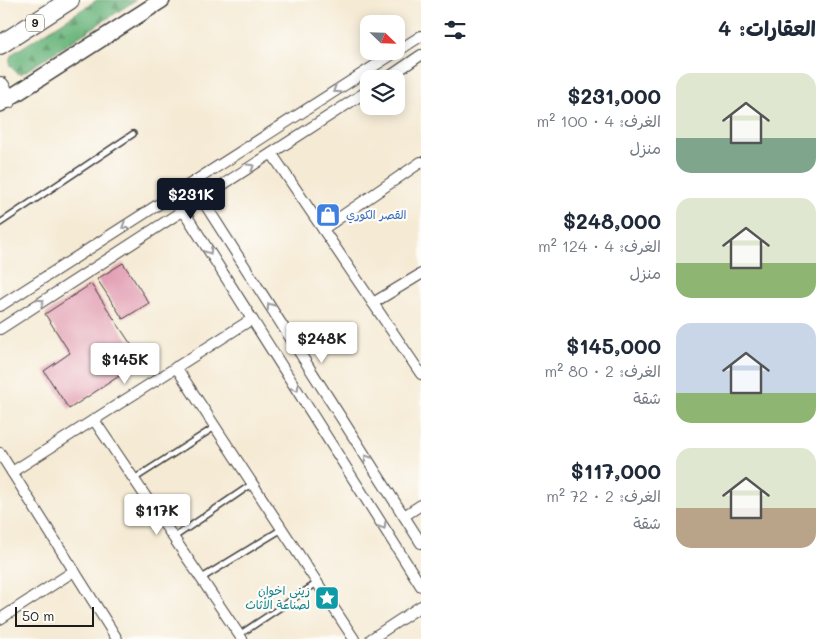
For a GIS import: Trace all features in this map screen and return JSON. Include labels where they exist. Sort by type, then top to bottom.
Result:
[{"type":"highway","name":"9","points":[[0,45],[70,0]]},
{"type":"main road","points":[[3,96],[162,0]]},
{"type":"street","points":[[0,306],[421,36]]},
{"type":"street","points":[[399,70],[421,55]]},
{"type":"street","points":[[0,329],[360,96]]},
{"type":"street","points":[[272,154],[421,374]]},
{"type":"street","points":[[323,229],[421,162]]},
{"type":"street","points":[[201,198],[421,543]]},
{"type":"street","points":[[183,210],[421,586]]},
{"type":"street","points":[[373,303],[421,274]]},
{"type":"street","points":[[12,472],[252,319]]},
{"type":"street","points":[[176,367],[354,639]]},
{"type":"street","points":[[94,420],[240,637]]},
{"type":"street","points":[[0,453],[117,639]]},
{"type":"street","points":[[404,516],[421,505]]},
{"type":"street","points":[[0,619],[74,571]]},
{"type":"street","points":[[371,639],[421,606]]},
{"type":"lane","points":[[0,223],[132,134]]},
{"type":"lane","points":[[134,479],[215,427]]},
{"type":"lane","points":[[173,538],[252,484]]},
{"type":"lane","points":[[201,579],[282,529]]},
{"type":"lane","points":[[240,637],[318,583]]},
{"type":"green space","points":[[97,0],[136,0],[21,74],[17,73],[10,66],[12,54]]},
{"type":"building","points":[[123,263],[149,303],[123,319],[97,279]]},
{"type":"building","points":[[91,284],[142,361],[69,409],[44,371],[70,353],[45,314]]},
{"type":"place","name":"القصر الكوري","points":[[328,215]]},
{"type":"place","name":"زيني اخوان لصناعة الأثاث","points":[[327,598]]}]
